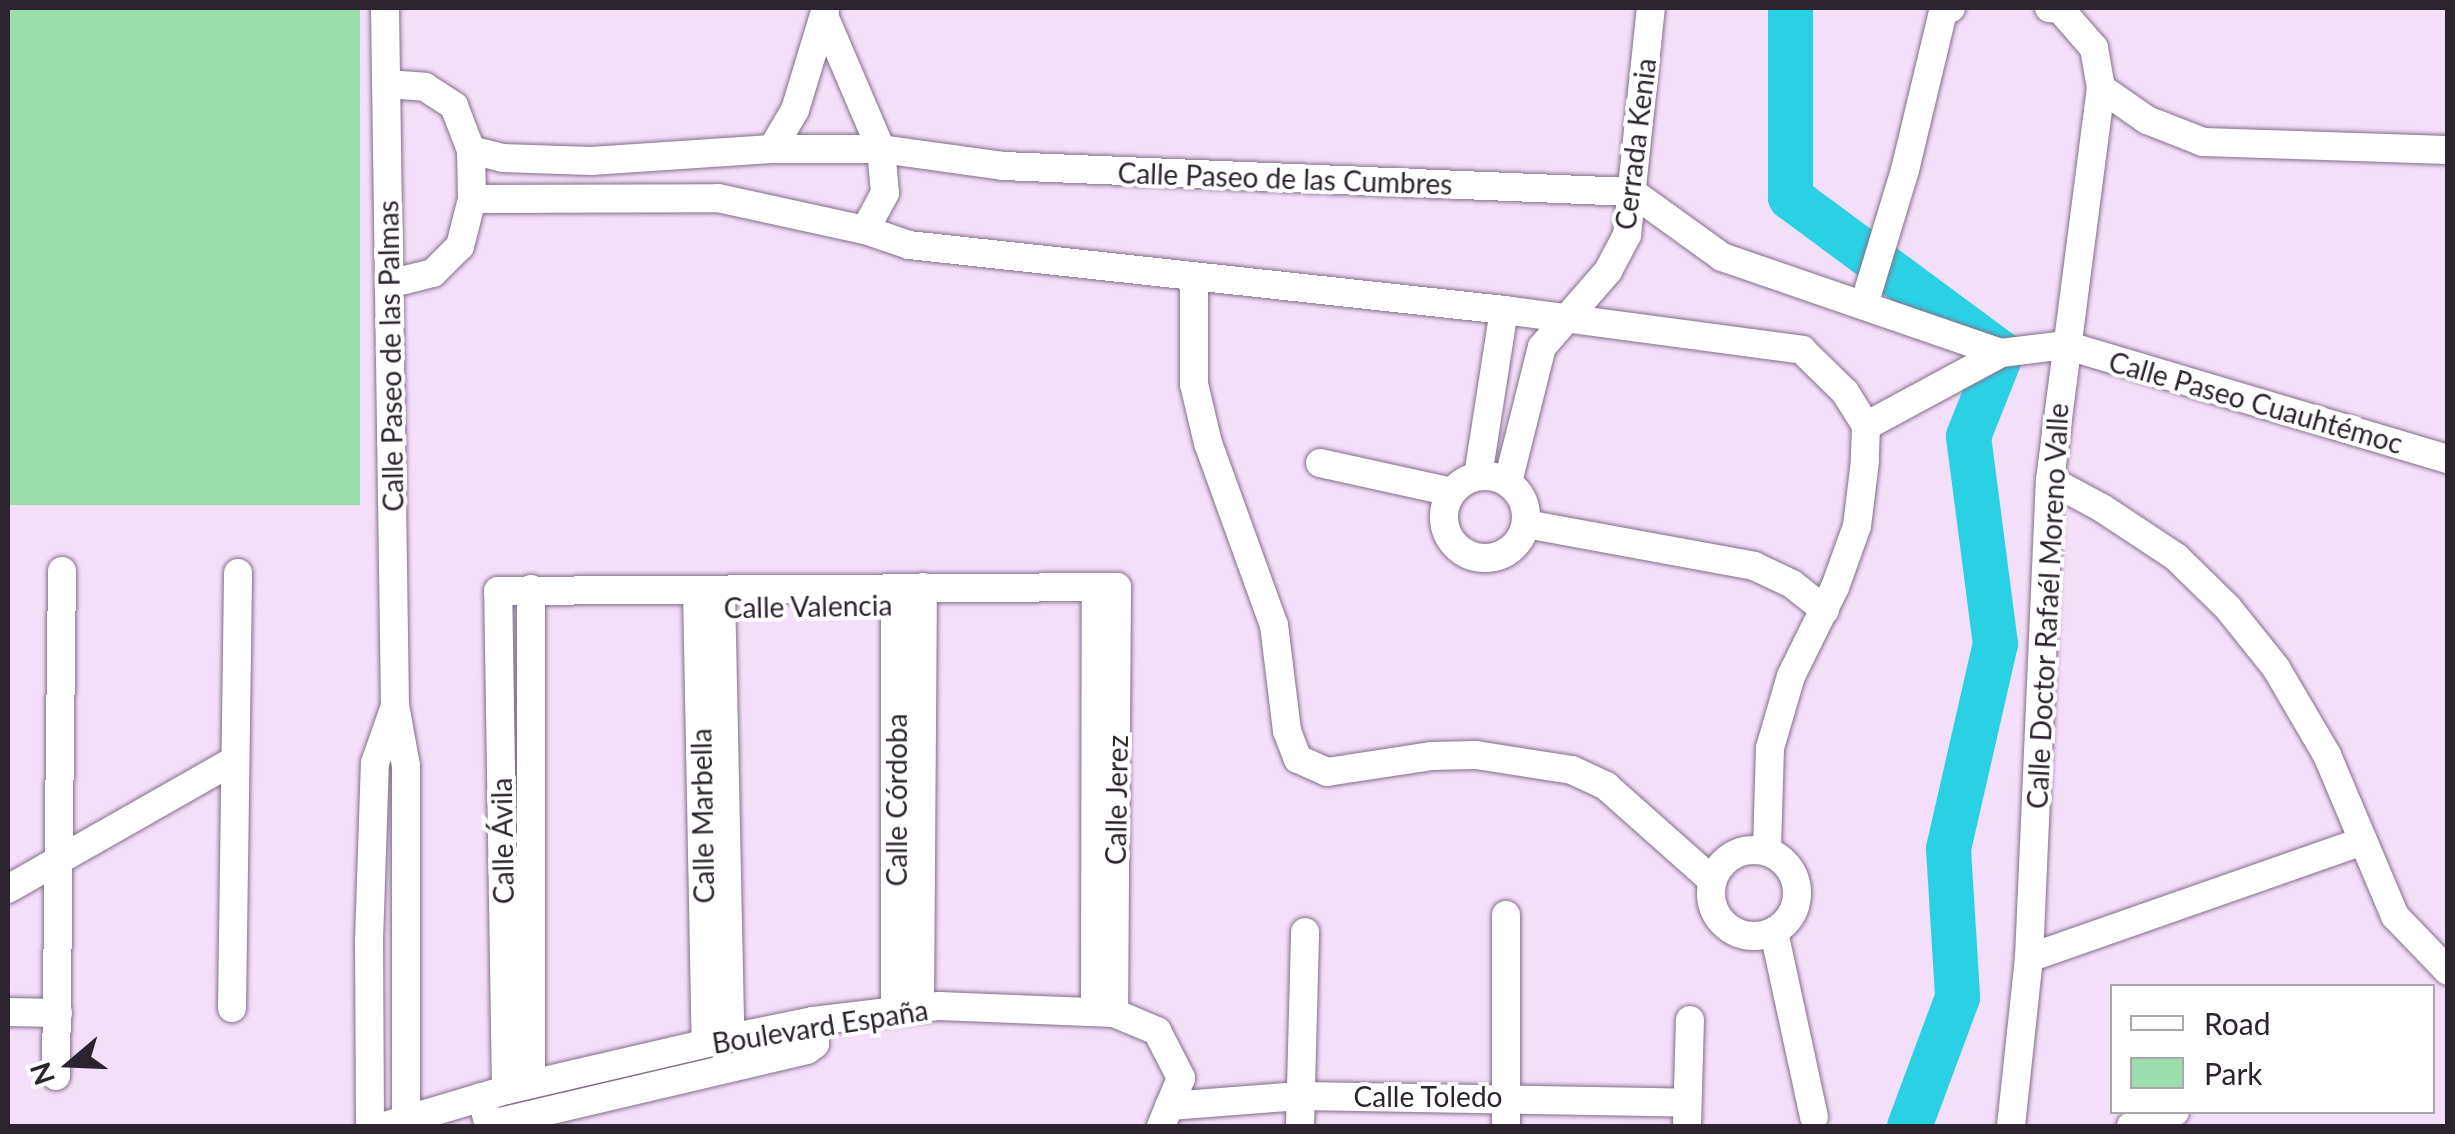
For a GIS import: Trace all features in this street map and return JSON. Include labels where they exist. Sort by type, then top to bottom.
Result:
[{"type":"street","name":"Calle Paseo de las Palmas","points":[[385,8],[395,705],[406,766],[399,1124]]},
{"type":"street","name":"Cerrada Kenia","points":[[1508,482],[1542,347],[1615,259],[1627,235],[1651,8]]},
{"type":"street","points":[[1864,305],[1904,170],[1943,12],[1952,8]]},
{"type":"street","points":[[2048,8],[2060,9],[2094,48],[2102,88],[2147,120],[2204,142],[2448,150]]},
{"type":"street","points":[[772,148],[795,110],[826,13]]},
{"type":"street","points":[[826,13],[881,149],[884,193],[865,230]]},
{"type":"street","points":[[386,84],[425,87],[454,106],[471,150],[472,199],[460,246],[433,273],[389,284]]},
{"type":"street","name":"Calle Doctor Rafaél Moreno Valle","points":[[2011,1126],[2029,958],[2050,480],[2064,345],[2102,88]]},
{"type":"street","name":"Calle Paseo de las Cumbres","points":[[471,150],[502,158],[590,161],[772,148],[881,149],[1003,166],[1632,192]]},
{"type":"street","points":[[590,161],[591,197]]},
{"type":"street","points":[[1632,192],[1722,257],[2001,353]]},
{"type":"street","points":[[472,199],[718,198],[865,230],[909,245],[1504,310],[1802,350],[1845,392],[1866,426],[1857,526],[1825,610],[1791,676],[1770,748],[1767,851]]},
{"type":"street","points":[[1194,276],[1194,384],[1208,443],[1274,625],[1287,731],[1298,759],[1326,772],[1430,756],[1476,755],[1572,770],[1606,786],[1712,880]]},
{"type":"street","points":[[1478,476],[1504,310]]},
{"type":"street","points":[[1866,426],[2001,353],[2064,345]]},
{"type":"street","name":"Calle Paseo Cuauhtémoc","points":[[2064,345],[2448,459]]},
{"type":"street","points":[[1320,463],[1452,492]]},
{"type":"street","points":[[1478,476],[1508,482],[1523,500],[1526,524],[1512,550],[1484,558],[1469,555],[1448,535],[1445,505],[1452,492],[1478,476]]},
{"type":"street","points":[[2050,480],[2102,508],[2176,557],[2228,608],[2276,668],[2327,755],[2396,916],[2442,977]]},
{"type":"street","points":[[1526,524],[1754,566],[1792,584],[1825,610]]},
{"type":"street","points":[[56,1076],[62,858],[62,571]]},
{"type":"street","points":[[232,1008],[238,574]]},
{"type":"street","name":"Calle Córdoba","points":[[908,1010],[909,596]]},
{"type":"street","name":"Calle Valencia","points":[[498,598],[1107,596]]},
{"type":"street","name":"Calle Jerez","points":[[1104,1013],[1107,596]]},
{"type":"street","name":"Calle Ávila","points":[[498,598],[500,741],[517,902]]},
{"type":"street","name":"Calle Ávila","points":[[506,1091],[531,742],[531,598]]},
{"type":"street","name":"Calle Marbella","points":[[709,598],[718,1041]]},
{"type":"street","name":"Calle Paseo de las Palmas","points":[[370,1126],[369,941],[375,763],[395,705]]},
{"type":"street","points":[[500,741],[531,742]]},
{"type":"street","points":[[8,889],[234,760]]},
{"type":"street","points":[[2029,958],[2363,841]]},
{"type":"street","points":[[1740,851],[1767,851],[1790,869],[1796,882],[1794,911],[1774,932],[1745,936],[1732,931],[1713,909],[1712,880],[1718,868],[1740,851]]},
{"type":"street","points":[[1506,916],[1506,1126]]},
{"type":"street","points":[[1300,1126],[1305,932]]},
{"type":"street","points":[[1774,932],[1814,1117]]},
{"type":"street","name":"Boulevard España","points":[[399,1124],[506,1091],[718,1041],[813,1021],[908,1010],[1104,1013],[1157,1031],[1180,1078],[1165,1116]]},
{"type":"street","points":[[8,1012],[58,1013]]},
{"type":"street","points":[[1687,1115],[1690,1020]]},
{"type":"street","points":[[506,1091],[486,1118],[496,1123],[807,1050],[815,1044],[813,1021]]},
{"type":"street","name":"Calle Toledo","points":[[1165,1116],[1300,1096],[1506,1097],[1687,1115]]},
{"type":"street","points":[[2130,1126],[2169,1114]]},
{"type":"green space","points":[[8,8],[360,8],[360,505],[8,505]]},
{"type":"waterway","points":[[1790,8],[1790,197],[2001,353],[1968,436],[1995,643],[1948,848],[1957,997],[1909,1126]]}]
